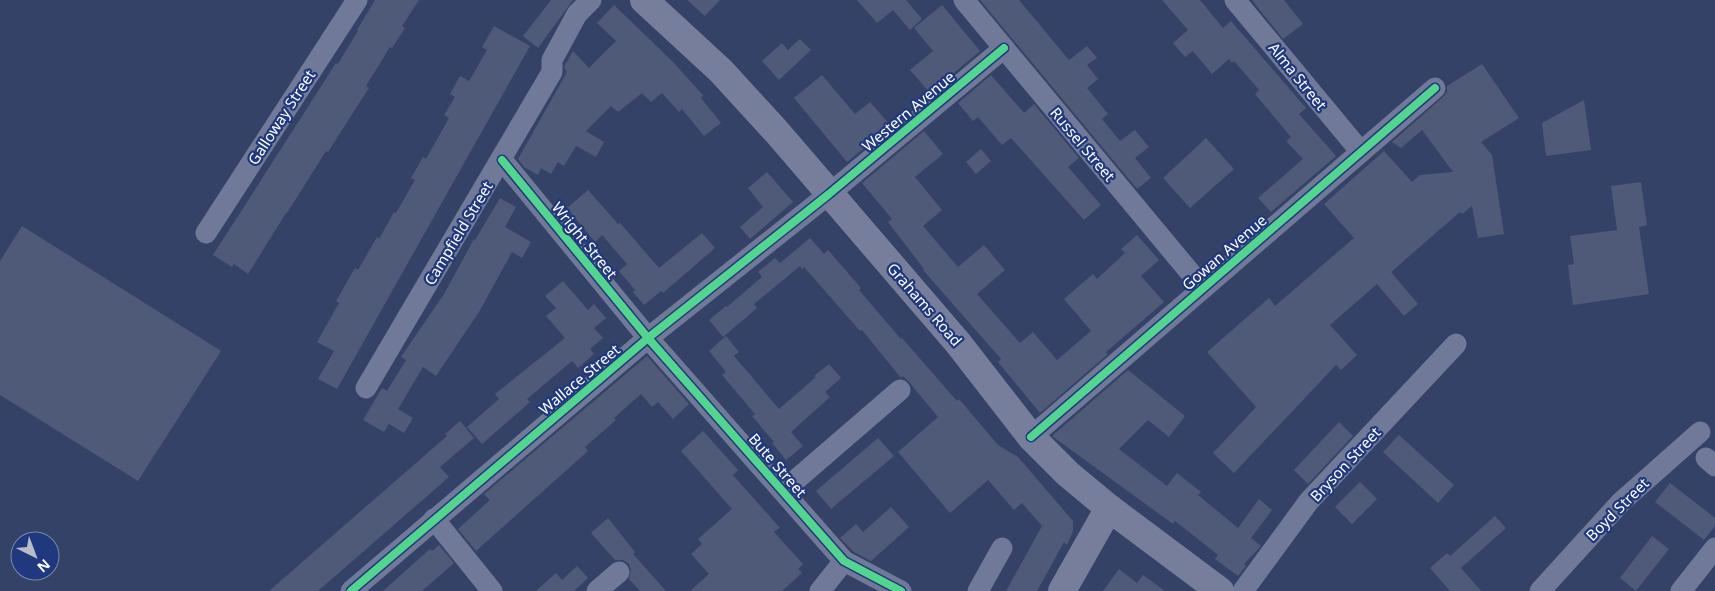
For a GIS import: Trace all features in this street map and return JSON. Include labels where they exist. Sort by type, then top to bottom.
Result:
[{"type":"main road","name":"Grahams Road","points":[[644,0],[721,71],[776,131],[958,343],[1031,437],[1068,474],[1109,508],[1220,591]]},
{"type":"main road","points":[[1062,591],[1109,508]]},
{"type":"street","name":"Galloway Street","points":[[206,233],[357,0]]},
{"type":"street","name":"Campfield Street","points":[[366,388],[502,160],[552,72],[552,60],[578,14],[591,0]]},
{"type":"street","name":"Russel Street","points":[[964,0],[1203,288]]},
{"type":"street","name":"Alma Street","points":[[1235,0],[1360,152]]},
{"type":"street","name":"Western Avenue","points":[[829,194],[1004,48]]},
{"type":"street","name":"Gowan Avenue","points":[[1031,437],[1435,88]]},
{"type":"street","name":"Wright Street","points":[[502,160],[648,338]]},
{"type":"street","name":"Wallace Street","points":[[351,591],[648,338],[829,194]]},
{"type":"street","name":"Bute Street","points":[[648,338],[844,561],[901,591]]},
{"type":"street","name":"Bryson Street","points":[[1243,591],[1309,501],[1456,344]]},
{"type":"street","name":"Bute Street","points":[[783,491],[900,390]]},
{"type":"street","name":"Boyd Street","points":[[1540,591],[1622,502],[1700,432]]},
{"type":"street","points":[[434,519],[492,591]]},
{"type":"street","points":[[978,591],[1002,548]]},
{"type":"street","points":[[1681,591],[1715,548]]},
{"type":"street","points":[[820,591],[844,561]]},
{"type":"street","points":[[597,591],[619,572]]},
{"type":"building","points":[[375,0],[419,0],[402,26],[405,28],[392,48],[390,47],[366,86],[369,88],[328,152],[326,151],[248,274],[234,264],[232,267],[213,255],[336,63],[338,64]]},
{"type":"building","points":[[551,0],[573,0],[538,48],[523,36]]},
{"type":"building","points":[[687,0],[720,0],[705,16]]},
{"type":"building","points":[[857,0],[906,0],[922,19],[910,30],[893,10],[877,23]]},
{"type":"building","points":[[980,0],[1019,0],[1069,60],[1087,46],[1097,58],[1087,65],[1098,79],[1087,88],[1108,114],[1102,119],[1120,141],[1135,130],[1149,147],[1135,158],[1151,178],[1137,189]]},
{"type":"building","points":[[1162,0],[1200,0],[1223,28],[1231,21],[1306,108],[1299,114],[1336,156],[1271,212],[1258,198],[1303,159],[1286,141],[1291,137],[1255,94],[1259,90],[1234,61],[1232,63],[1229,59],[1212,74],[1193,51],[1185,57],[1173,43],[1188,30]]},
{"type":"building","points":[[1252,0],[1284,0],[1303,24],[1283,39]]},
{"type":"building","points":[[614,5],[672,61],[703,95],[701,98],[721,123],[704,136],[682,109],[679,112],[662,93],[651,102],[642,93],[618,112],[611,106],[586,131],[604,142],[596,157],[576,146],[564,166],[558,162],[551,174],[541,168],[538,175],[524,167],[518,159],[567,72],[564,67],[573,51],[589,68],[616,41],[597,23]]},
{"type":"building","points":[[942,5],[980,51],[930,93],[910,70],[933,51],[914,28]]},
{"type":"building","points":[[494,26],[530,46],[337,389],[318,379],[334,351],[317,342],[339,303],[336,301],[355,268],[358,270],[377,237],[379,239],[394,212],[396,213],[415,180],[411,178],[423,157],[426,159],[449,118],[444,115],[455,97],[450,94],[460,76],[469,81],[487,50],[482,47]]},
{"type":"building","points":[[800,39],[811,50],[779,80],[762,61],[782,43],[788,50]]},
{"type":"building","points":[[1482,64],[1519,118],[1481,142],[1492,155],[1504,234],[1478,238],[1472,206],[1462,214],[1460,212],[1391,272],[1418,304],[1404,316],[1377,284],[1330,325],[1357,355],[1341,370],[1336,365],[1234,473],[1213,453],[1256,407],[1207,352],[1269,298],[1275,306],[1354,238],[1324,204],[1384,151],[1412,182],[1420,175],[1453,172],[1422,130],[1401,148],[1392,142],[1443,97],[1447,92],[1447,86]]},
{"type":"building","points":[[822,75],[855,114],[870,102],[891,126],[847,162],[794,98]]},
{"type":"building","points":[[991,75],[1024,113],[1034,104],[1079,158],[1068,167],[1101,205],[1084,220],[1011,138],[1002,145],[978,117],[973,121],[958,103]]},
{"type":"building","points":[[1584,100],[1591,150],[1546,156],[1542,123]]},
{"type":"building","points":[[924,131],[943,154],[915,177],[942,210],[923,226],[958,267],[984,245],[1005,270],[977,294],[1020,343],[1033,332],[1057,360],[1091,331],[1064,299],[1093,274],[1097,279],[1125,253],[1121,249],[1137,235],[1159,260],[1141,276],[1164,302],[1040,413],[998,362],[1001,359],[923,270],[888,222],[892,219],[862,183]]},
{"type":"building","points":[[1206,138],[1234,169],[1190,208],[1163,178]]},
{"type":"building","points":[[981,149],[991,161],[976,174],[966,162]]},
{"type":"building","points":[[767,172],[793,202],[750,239],[740,227],[763,207],[748,188]]},
{"type":"building","points":[[1641,182],[1647,225],[1639,227],[1649,294],[1573,305],[1568,265],[1574,264],[1570,236],[1617,230],[1611,186]]},
{"type":"building","points":[[588,190],[659,268],[702,233],[715,248],[663,293],[661,291],[644,305],[633,292],[635,290],[619,271],[627,264],[602,235],[595,242],[567,208]]},
{"type":"building","points":[[500,198],[516,207],[505,227],[531,242],[522,258],[512,252],[479,312],[436,376],[423,367],[398,409],[413,418],[404,433],[389,424],[384,432],[363,420],[382,388],[387,391],[406,360],[401,357],[444,294],[474,239]]},
{"type":"building","points":[[22,226],[221,351],[138,481],[0,395],[0,261]]},
{"type":"building","points":[[810,238],[824,254],[828,250],[861,288],[859,290],[882,317],[957,401],[959,399],[998,445],[1018,457],[1073,521],[1073,531],[1067,545],[1064,542],[1037,591],[1006,591],[1042,526],[1022,503],[1014,510],[988,480],[950,513],[898,452],[938,417],[909,382],[903,376],[901,378],[862,330],[860,331],[804,267],[802,269],[800,266],[754,304],[757,308],[723,337],[709,320],[762,277],[758,272],[775,258],[780,263]]},
{"type":"building","points":[[563,281],[588,310],[594,304],[606,318],[594,328],[603,338],[590,349],[594,354],[578,368],[572,361],[527,399],[530,402],[482,444],[467,427],[499,399],[495,394],[565,338],[546,316],[556,308],[545,296]]},
{"type":"building","points":[[726,336],[739,352],[734,356],[779,409],[829,364],[841,378],[825,392],[830,397],[791,432],[803,446],[786,460],[772,443],[774,442],[752,416],[755,414],[722,375],[726,372],[709,351]]},
{"type":"building","points":[[647,356],[689,404],[673,419],[658,402],[652,407],[641,394],[614,418],[616,420],[585,447],[588,451],[476,551],[458,529],[490,500],[484,494]]},
{"type":"building","points":[[1128,370],[1185,416],[1169,437],[1148,420],[1119,449],[1167,486],[1177,473],[1201,492],[1198,495],[1238,528],[1259,499],[1272,510],[1251,538],[1261,546],[1244,564],[1246,566],[1238,576],[1215,559],[1218,555],[1175,521],[1173,524],[1052,436]]},
{"type":"building","points":[[460,421],[474,438],[440,467],[449,477],[318,591],[269,591],[447,436],[445,434]]},
{"type":"building","points":[[1339,422],[1353,436],[1308,484],[1294,470]]},
{"type":"building","points":[[703,431],[738,470],[733,475],[780,528],[774,532],[803,564],[798,569],[802,573],[782,591],[690,591],[709,574],[691,554],[702,544],[698,539],[732,509],[681,451]]},
{"type":"building","points":[[1399,435],[1454,485],[1438,503],[1383,452]]},
{"type":"building","points":[[878,438],[894,456],[831,509],[816,491]]},
{"type":"building","points":[[1360,482],[1377,499],[1352,524],[1335,507]]},
{"type":"building","points":[[1670,483],[1715,518],[1715,526],[1704,540],[1655,502]]},
{"type":"building","points":[[891,507],[909,527],[871,561],[854,552],[840,538],[856,524],[863,532]]},
{"type":"building","points":[[1495,516],[1506,528],[1461,568],[1481,591],[1450,591],[1430,568],[1447,553],[1450,556]]},
{"type":"building","points":[[608,518],[635,552],[633,554],[666,591],[640,591],[629,579],[631,570],[629,564],[623,560],[615,560],[591,533]]},
{"type":"building","points":[[1652,536],[1669,549],[1636,591],[1620,578]]},
{"type":"building","points":[[439,545],[454,563],[422,591],[383,591],[430,549],[432,551]]},
{"type":"building","points":[[577,566],[588,578],[574,591],[536,591],[556,573],[562,580]]},
{"type":"building","points":[[1119,569],[1137,583],[1143,575],[1165,591],[1103,591]]},
{"type":"cycle path","points":[[351,591],[648,338],[829,194],[1004,48]]},
{"type":"cycle path","points":[[1031,437],[1435,88]]},
{"type":"cycle path","points":[[502,160],[648,338],[844,561],[901,591]]}]
